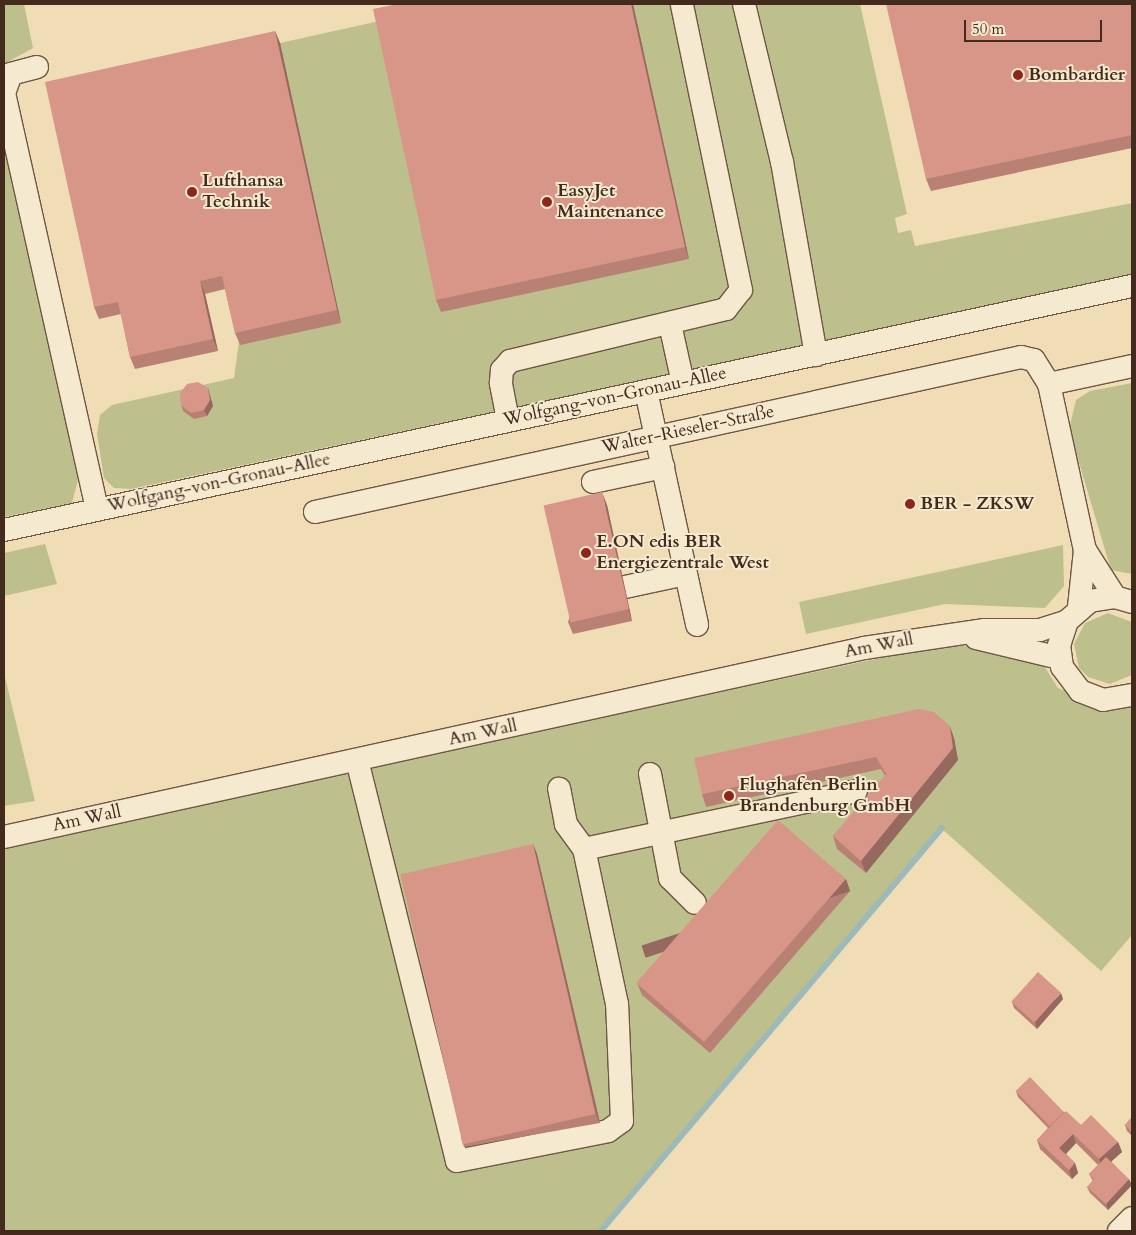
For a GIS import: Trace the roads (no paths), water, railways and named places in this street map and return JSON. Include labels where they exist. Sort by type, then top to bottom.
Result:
[{"type":"street","points":[[508,420],[501,383],[502,370],[510,361],[726,309],[741,290],[682,4]]},
{"type":"street","points":[[744,4],[782,162],[816,354]]},
{"type":"street","name":"Wolfgang-von-Gronau-Allee","points":[[37,67],[11,74],[4,93],[97,510]]},
{"type":"street","name":"Wolfgang-von-Gronau-Allee","points":[[4,530],[1132,286]]},
{"type":"street","points":[[670,324],[684,382]]},
{"type":"street","name":"Walter-Rieseler-Straße","points":[[315,512],[659,452],[1020,357],[1034,360],[1049,384],[1085,550],[1073,614],[1060,658]]},
{"type":"street","points":[[1049,384],[1132,366]]},
{"type":"street","points":[[646,391],[697,625]]},
{"type":"street","points":[[592,482],[659,452]]},
{"type":"street","name":"Walter-Rieseler-Straße","points":[[1085,550],[1124,600]]},
{"type":"street","points":[[625,587],[686,574]]},
{"type":"street","name":"Am Wall","points":[[4,837],[864,648],[1007,628],[1040,630],[1073,614],[1124,600]]},
{"type":"street","name":"Am Wall","points":[[963,634],[1060,658]]},
{"type":"street","points":[[1060,658],[1072,684],[1090,696],[1110,700],[1132,696]]},
{"type":"street","points":[[357,760],[457,1161],[608,1130],[622,1121],[617,1004],[584,849],[566,824],[559,789]]},
{"type":"street","points":[[650,774],[670,878],[695,903]]},
{"type":"street","points":[[584,849],[856,791]]},
{"type":"street","points":[[1119,1231],[1132,1218]]},
{"type":"waterway","points":[[601,1231],[942,828]]},
{"type":"place","name":"Bombardier","points":[[1018,75]]},
{"type":"place","name":"Lufthansa Technik","points":[[192,192]]},
{"type":"place","name":"EasyJet Maintenance","points":[[547,202]]},
{"type":"place","name":"BER - ZKSW","points":[[910,504]]},
{"type":"place","name":"E.ON edis BER Energiezentrale West","points":[[586,553]]},
{"type":"place","name":"Flughafen Berlin Brandenburg GmbH","points":[[729,796]]}]
